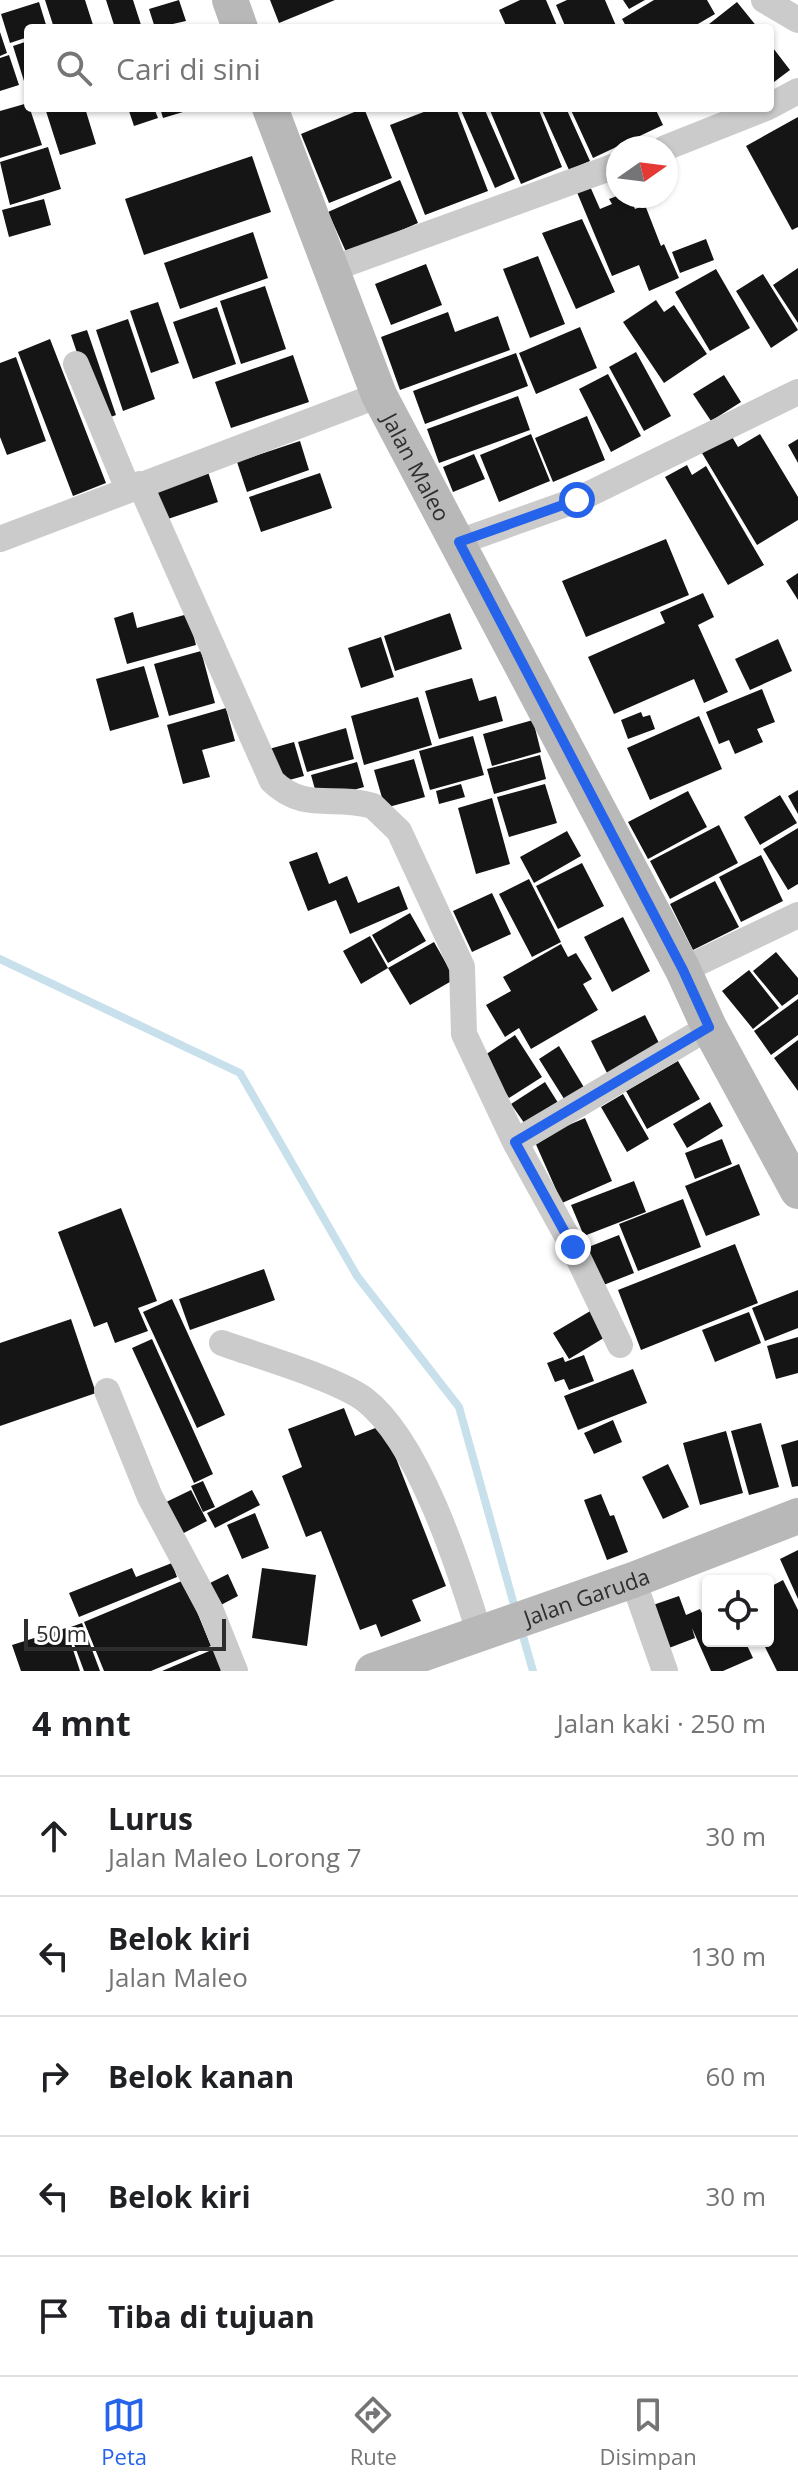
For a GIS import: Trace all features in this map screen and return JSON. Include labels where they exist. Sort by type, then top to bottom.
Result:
[{"type":"street","points":[[230,0],[239,24]]},
{"type":"street","points":[[764,0],[798,20]]},
{"type":"street","points":[[774,104],[798,91]]},
{"type":"street","name":"Jalan Maleo","points":[[271,112],[379,395],[798,1191]]},
{"type":"street","points":[[678,143],[755,112]]},
{"type":"street","points":[[329,270],[606,169]]},
{"type":"street","points":[[76,364],[272,781],[287,795],[300,800],[373,806],[399,831],[462,967],[465,991],[460,1018],[464,1034],[515,1142],[573,1247],[620,1345]]},
{"type":"street","points":[[459,542],[577,500],[798,392]]},
{"type":"street","points":[[0,539],[379,395]]},
{"type":"street","points":[[683,970],[798,915]]},
{"type":"street","points":[[515,1142],[709,1027]]},
{"type":"street","points":[[222,1343],[339,1387],[361,1397],[376,1409],[420,1477],[488,1629]]},
{"type":"street","points":[[107,1391],[150,1497],[211,1611],[235,1671]]},
{"type":"street","name":"Jalan Garuda","points":[[373,1671],[633,1580],[798,1516]]},
{"type":"street","points":[[633,1580],[665,1671]]},
{"type":"building","points":[[45,0],[85,0],[93,24],[53,24]]},
{"type":"building","points":[[106,0],[133,0],[141,24],[114,24]]},
{"type":"building","points":[[179,0],[186,21],[154,24],[149,9]]},
{"type":"building","points":[[270,0],[335,0],[279,23]]},
{"type":"building","points":[[520,0],[546,0],[556,24],[505,24],[499,10]]},
{"type":"building","points":[[567,0],[605,0],[615,24],[564,24],[556,5]]},
{"type":"building","points":[[623,0],[645,0],[629,9]]},
{"type":"building","points":[[654,0],[707,0],[715,14],[698,24],[625,24],[622,19]]},
{"type":"building","points":[[39,2],[46,24],[24,24],[24,38],[10,43],[1,14]]},
{"type":"building","points":[[737,2],[755,24],[709,24]]},
{"type":"building","points":[[0,32],[7,53],[0,56]]},
{"type":"building","points":[[24,42],[24,81],[13,46]]},
{"type":"building","points":[[774,49],[790,70],[774,82]]},
{"type":"building","points":[[9,55],[19,85],[0,91],[0,58]]},
{"type":"building","points":[[24,104],[24,112],[31,112],[42,145],[0,158],[0,111]]},
{"type":"building","points":[[46,112],[86,112],[96,144],[60,155]]},
{"type":"building","points":[[129,112],[156,112],[158,118],[134,126]]},
{"type":"building","points":[[161,112],[183,112],[163,118]]},
{"type":"building","points":[[354,112],[366,112],[392,178],[329,203],[301,134]]},
{"type":"building","points":[[424,112],[458,112],[488,191],[425,215],[390,125]]},
{"type":"building","points":[[462,112],[486,112],[515,179],[495,188]]},
{"type":"building","points":[[491,112],[540,112],[562,167],[521,184]]},
{"type":"building","points":[[543,112],[568,112],[590,161],[569,170]]},
{"type":"building","points":[[572,112],[657,112],[663,125],[640,136],[606,136],[606,152],[593,158]]},
{"type":"building","points":[[798,117],[798,227],[792,230],[746,146]]},
{"type":"building","points":[[48,147],[61,189],[10,205],[0,162]]},
{"type":"building","points":[[252,156],[271,212],[144,255],[125,199]]},
{"type":"building","points":[[400,180],[418,223],[347,254],[328,212]]},
{"type":"building","points":[[589,184],[600,209],[646,208],[661,246],[664,244],[679,278],[649,291],[639,265],[612,276],[576,190]]},
{"type":"building","points":[[44,199],[51,225],[9,237],[2,210]]},
{"type":"building","points":[[582,219],[615,292],[576,309],[542,233]]},
{"type":"building","points":[[253,232],[268,278],[180,309],[164,263]]},
{"type":"building","points":[[706,239],[714,260],[680,273],[672,252]]},
{"type":"building","points":[[538,256],[565,324],[530,338],[503,269]]},
{"type":"building","points":[[426,264],[442,305],[391,325],[375,284]]},
{"type":"building","points":[[798,268],[798,323],[773,285]]},
{"type":"building","points":[[716,269],[750,328],[710,351],[675,292]]},
{"type":"building","points":[[763,274],[798,330],[771,348],[736,291]]},
{"type":"building","points":[[265,286],[286,349],[241,364],[220,301]]},
{"type":"building","points":[[656,300],[664,312],[674,305],[707,354],[664,383],[623,322]]},
{"type":"building","points":[[158,302],[179,363],[151,373],[130,311]]},
{"type":"building","points":[[217,307],[236,364],[193,379],[173,322]]},
{"type":"building","points":[[448,312],[455,332],[498,316],[510,350],[400,390],[381,337]]},
{"type":"building","points":[[128,319],[155,399],[123,411],[96,330]]},
{"type":"building","points":[[580,327],[597,368],[536,394],[519,353]]},
{"type":"building","points":[[87,330],[116,415],[100,421],[71,335]]},
{"type":"building","points":[[50,339],[106,483],[73,496],[18,352]]},
{"type":"building","points":[[636,352],[671,416],[644,431],[609,367]]},
{"type":"building","points":[[516,353],[528,386],[425,424],[413,391]]},
{"type":"building","points":[[293,355],[309,402],[231,428],[215,382]]},
{"type":"building","points":[[16,357],[46,441],[7,455],[0,437],[0,363]]},
{"type":"building","points":[[608,374],[641,436],[611,452],[579,389]]},
{"type":"building","points":[[724,375],[741,402],[711,421],[693,394]]},
{"type":"building","points":[[518,396],[530,430],[439,463],[427,429]]},
{"type":"building","points":[[587,416],[605,460],[553,482],[535,438]]},
{"type":"building","points":[[531,434],[550,481],[499,502],[480,455]]},
{"type":"building","points":[[760,434],[798,497],[798,520],[757,545],[702,453],[731,435],[738,447]]},
{"type":"building","points":[[798,439],[798,463],[788,445]]},
{"type":"building","points":[[300,441],[309,470],[247,492],[237,462]]},
{"type":"building","points":[[474,454],[485,479],[453,492],[443,467]]},
{"type":"building","points":[[687,465],[692,475],[706,466],[764,565],[728,585],[665,477]]},
{"type":"building","points":[[208,472],[218,502],[165,520],[155,490]]},
{"type":"building","points":[[320,473],[332,508],[261,532],[249,497]]},
{"type":"building","points":[[666,539],[689,595],[586,637],[562,581]]},
{"type":"building","points":[[798,573],[798,600],[786,581]]},
{"type":"building","points":[[703,593],[714,617],[698,625],[728,692],[704,703],[694,679],[614,714],[588,657],[665,623],[660,612]]},
{"type":"building","points":[[133,612],[137,628],[188,614],[196,645],[127,664],[114,618]]},
{"type":"building","points":[[450,613],[462,649],[395,671],[384,636]]},
{"type":"building","points":[[381,637],[394,677],[361,688],[348,648]]},
{"type":"building","points":[[778,639],[792,671],[750,690],[735,659]]},
{"type":"building","points":[[201,651],[215,703],[169,716],[154,664]]},
{"type":"building","points":[[144,666],[159,717],[110,731],[96,679]]},
{"type":"building","points":[[472,678],[479,701],[496,696],[503,721],[439,739],[425,691]]},
{"type":"building","points":[[762,689],[775,722],[757,729],[763,742],[735,754],[729,740],[719,744],[706,712]]},
{"type":"building","points":[[418,697],[432,745],[364,765],[351,716]]},
{"type":"building","points":[[226,708],[235,741],[202,750],[210,777],[183,784],[167,725]]},
{"type":"building","points":[[641,712],[643,717],[650,715],[655,729],[628,739],[621,720]]},
{"type":"building","points":[[699,716],[722,769],[650,800],[627,748]]},
{"type":"building","points":[[533,720],[541,752],[492,766],[483,734]]},
{"type":"building","points":[[346,728],[354,759],[307,772],[298,742]]},
{"type":"building","points":[[473,736],[484,775],[430,790],[419,751]]},
{"type":"building","points":[[294,742],[304,776],[278,783],[269,749]]},
{"type":"building","points":[[540,755],[546,779],[494,794],[487,769]]},
{"type":"building","points":[[414,759],[425,797],[385,808],[374,770]]},
{"type":"building","points":[[357,762],[364,787],[318,800],[311,775]]},
{"type":"building","points":[[461,784],[465,797],[439,804],[436,791]]},
{"type":"building","points":[[545,784],[557,823],[509,837],[497,797]]},
{"type":"building","points":[[798,790],[798,814],[788,796]]},
{"type":"building","points":[[688,791],[707,827],[648,859],[628,822]]},
{"type":"building","points":[[780,795],[797,823],[760,845],[744,817]]},
{"type":"building","points":[[492,798],[510,864],[476,874],[458,808]]},
{"type":"building","points":[[719,825],[738,863],[670,899],[650,861]]},
{"type":"building","points":[[798,828],[798,884],[788,890],[763,849]]},
{"type":"building","points":[[567,831],[581,856],[534,883],[520,857]]},
{"type":"building","points":[[317,852],[329,884],[347,876],[358,903],[399,886],[408,909],[350,934],[336,900],[308,911],[289,862]]},
{"type":"building","points":[[761,855],[783,901],[741,922],[719,877]]},
{"type":"building","points":[[582,863],[604,906],[558,929],[536,886]]},
{"type":"building","points":[[529,879],[561,942],[532,957],[499,894]]},
{"type":"building","points":[[715,881],[739,927],[693,950],[670,904]]},
{"type":"building","points":[[492,893],[511,934],[472,952],[453,911]]},
{"type":"building","points":[[410,913],[426,941],[388,963],[372,935]]},
{"type":"building","points":[[623,917],[650,971],[612,992],[584,937]]},
{"type":"building","points":[[370,936],[388,968],[361,984],[343,951]]},
{"type":"building","points":[[434,942],[455,979],[410,1005],[388,968]]},
{"type":"building","points":[[561,944],[568,957],[576,953],[592,979],[583,984],[598,1010],[531,1049],[519,1028],[505,1037],[486,1005],[511,991],[503,977]]},
{"type":"building","points":[[776,952],[798,978],[798,994],[782,1006],[753,971]]},
{"type":"building","points":[[749,970],[779,1008],[753,1029],[722,991]]},
{"type":"building","points":[[798,999],[798,1035],[771,1055],[754,1031]]},
{"type":"building","points":[[645,1015],[661,1047],[607,1073],[591,1041]]},
{"type":"building","points":[[515,1035],[542,1077],[509,1098],[482,1057]]},
{"type":"building","points":[[798,1040],[798,1091],[774,1058]]},
{"type":"building","points":[[559,1046],[585,1089],[566,1102],[539,1059]]},
{"type":"building","points":[[678,1061],[700,1099],[647,1129],[626,1091]]},
{"type":"building","points":[[545,1082],[560,1106],[527,1127],[511,1104]]},
{"type":"building","points":[[623,1094],[649,1139],[627,1152],[601,1107]]},
{"type":"building","points":[[710,1102],[723,1126],[687,1148],[673,1124]]},
{"type":"building","points":[[585,1118],[612,1181],[562,1203],[534,1140]]},
{"type":"building","points":[[722,1139],[732,1164],[695,1179],[685,1153]]},
{"type":"building","points":[[739,1164],[760,1215],[706,1236],[685,1186]]},
{"type":"building","points":[[634,1181],[646,1212],[584,1236],[571,1205]]},
{"type":"building","points":[[683,1199],[701,1247],[638,1271],[619,1224]]},
{"type":"building","points":[[121,1208],[157,1301],[138,1308],[148,1331],[115,1343],[107,1322],[94,1327],[58,1232]]},
{"type":"building","points":[[619,1235],[634,1273],[601,1286],[586,1248]]},
{"type":"building","points":[[735,1244],[758,1303],[641,1350],[618,1290]]},
{"type":"building","points":[[264,1269],[275,1300],[190,1330],[179,1299]]},
{"type":"building","points":[[798,1290],[798,1328],[765,1341],[752,1308]]},
{"type":"building","points":[[172,1299],[225,1415],[197,1428],[143,1312]]},
{"type":"building","points":[[592,1310],[607,1336],[569,1359],[553,1333]]},
{"type":"building","points":[[749,1312],[761,1343],[715,1362],[702,1330]]},
{"type":"building","points":[[71,1319],[96,1393],[0,1426],[0,1343]]},
{"type":"building","points":[[798,1337],[798,1373],[776,1379],[767,1346]]},
{"type":"building","points":[[152,1339],[213,1474],[194,1483],[132,1348]]},
{"type":"building","points":[[584,1355],[594,1381],[569,1390],[564,1379],[555,1382],[547,1363],[563,1357],[565,1362]]},
{"type":"building","points":[[633,1369],[647,1403],[578,1430],[564,1396]]},
{"type":"building","points":[[344,1408],[355,1436],[383,1425],[446,1586],[412,1600],[421,1621],[381,1637],[376,1624],[360,1630],[321,1531],[306,1537],[282,1476],[302,1467],[288,1429]]},
{"type":"building","points":[[613,1420],[622,1442],[594,1454],[584,1433]]},
{"type":"building","points":[[761,1423],[779,1487],[749,1495],[731,1431]]},
{"type":"building","points":[[726,1431],[743,1493],[700,1505],[683,1443]]},
{"type":"building","points":[[798,1440],[798,1486],[792,1487],[781,1445]]},
{"type":"building","points":[[668,1464],[689,1507],[663,1519],[642,1477]]},
{"type":"building","points":[[203,1481],[215,1507],[203,1512],[191,1486]]},
{"type":"building","points":[[191,1490],[207,1521],[176,1537],[160,1505]]},
{"type":"building","points":[[252,1490],[260,1505],[215,1528],[207,1513]]},
{"type":"building","points":[[601,1494],[610,1516],[614,1515],[628,1552],[607,1560],[584,1500]]},
{"type":"building","points":[[255,1513],[269,1548],[242,1559],[227,1525]]},
{"type":"building","points":[[798,1550],[798,1599],[780,1559]]},
{"type":"building","points":[[172,1563],[177,1577],[79,1617],[69,1593],[132,1568],[136,1577]]},
{"type":"building","points":[[262,1568],[316,1575],[307,1646],[252,1638]]},
{"type":"building","points":[[228,1574],[238,1596],[217,1607],[206,1585]]},
{"type":"building","points":[[184,1580],[211,1646],[151,1671],[104,1671],[84,1622]]},
{"type":"building","points":[[783,1580],[798,1610],[798,1671],[777,1671],[765,1647],[774,1647],[774,1585]]},
{"type":"building","points":[[679,1596],[686,1615],[700,1609],[702,1613],[702,1647],[748,1647],[753,1658],[723,1671],[711,1671],[692,1628],[695,1638],[669,1648],[653,1605]]},
{"type":"building","points":[[82,1623],[100,1671],[84,1671],[68,1628]]},
{"type":"building","points":[[66,1628],[80,1671],[21,1671],[12,1645]]},
{"type":"building","points":[[214,1649],[220,1671],[162,1671]]},
{"type":"waterway","points":[[0,959],[240,1073],[357,1276],[459,1407],[516,1612]]},
{"type":"waterway","points":[[521,1629],[533,1671]]},
{"type":"route","points":[[573,1247],[515,1142],[709,1027],[683,970],[459,542],[577,500]]}]
